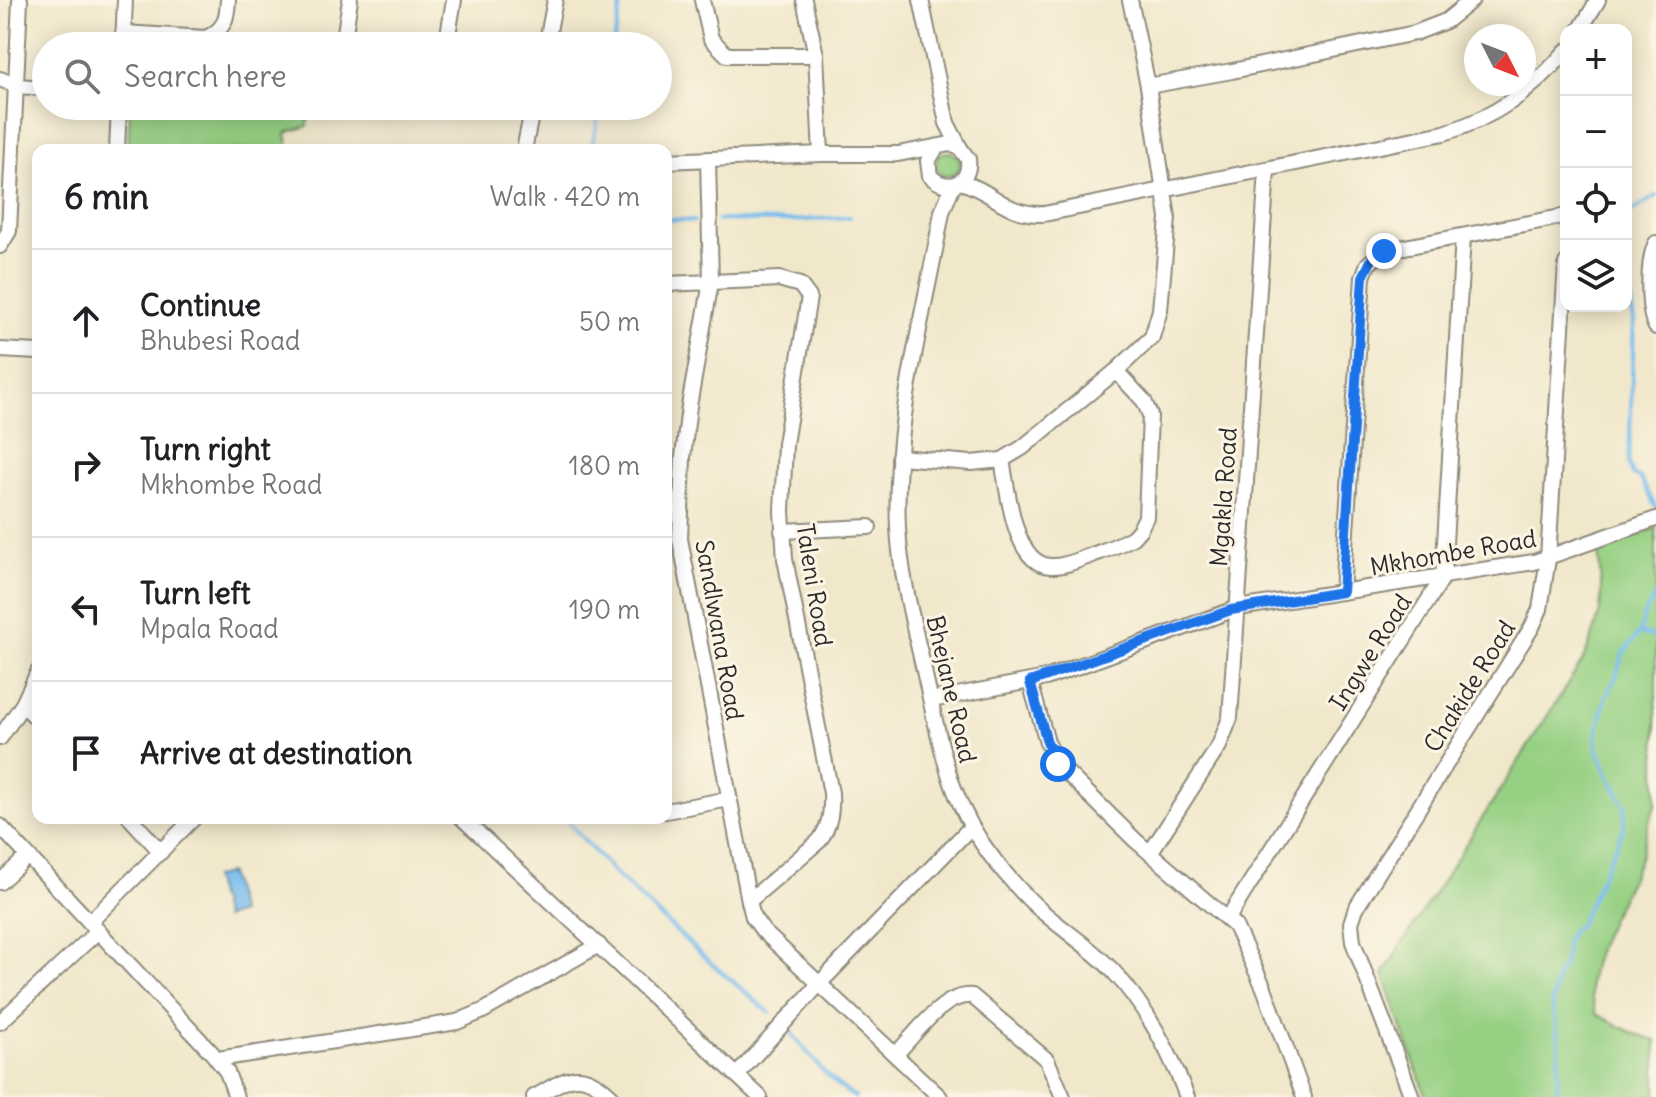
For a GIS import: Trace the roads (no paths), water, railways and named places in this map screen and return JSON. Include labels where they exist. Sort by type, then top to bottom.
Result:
[{"type":"street","points":[[0,246],[9,231],[20,0]]},
{"type":"street","points":[[123,32],[125,0]]},
{"type":"street","points":[[217,32],[227,21],[228,0]]},
{"type":"street","points":[[345,32],[350,0]]},
{"type":"street","points":[[448,32],[454,0]]},
{"type":"street","points":[[549,32],[555,0]]},
{"type":"street","points":[[702,0],[711,39],[727,55],[816,55]]},
{"type":"street","points":[[804,0],[816,55],[821,154]]},
{"type":"street","points":[[921,0],[947,123],[984,191]]},
{"type":"street","points":[[899,457],[971,463],[1002,460],[1022,448],[1116,371],[1143,347],[1156,327],[1168,233],[1148,86],[1130,0]]},
{"type":"street","points":[[1148,86],[1415,33],[1446,21],[1472,0]]},
{"type":"street","points":[[1584,24],[1598,0]]},
{"type":"street","points":[[898,154],[919,165],[933,179],[984,191],[1012,210],[1044,214],[1267,170],[1469,125],[1517,99],[1560,57]]},
{"type":"street","points":[[0,79],[17,86],[32,87]]},
{"type":"street","points":[[117,144],[118,120]]},
{"type":"street","points":[[525,144],[530,120]]},
{"type":"street","points":[[933,179],[928,161],[938,147],[947,123]]},
{"type":"street","points":[[672,161],[898,154],[950,144],[960,148]]},
{"type":"street","name":"Sandlwana Road","points":[[708,160],[711,282],[689,406],[683,457],[680,539],[749,901],[753,917],[763,931],[940,1097]]},
{"type":"street","points":[[956,184],[967,174],[969,163]]},
{"type":"street","name":"Mgakla Road","points":[[1150,853],[1219,746],[1233,702],[1267,170]]},
{"type":"street","name":"Bhejane Road","points":[[933,179],[942,212]]},
{"type":"street","name":"Bhejane Road","points":[[956,184],[942,212],[905,397],[899,457],[901,558],[940,749],[971,827],[1011,881],[1103,961],[1128,989],[1158,1032],[1187,1097]]},
{"type":"street","points":[[1342,592],[1365,271],[1372,259],[1384,251],[1560,217]]},
{"type":"street","name":"Ingwe Road","points":[[1228,918],[1443,577],[1463,236]]},
{"type":"street","points":[[1656,243],[1651,261],[1651,306],[1656,327]]},
{"type":"street","name":"Taleni Road","points":[[711,282],[794,281],[809,297],[810,305],[785,444],[782,531],[831,793],[831,813],[827,829],[819,841],[749,901]]},
{"type":"street","points":[[672,284],[711,282]]},
{"type":"street","name":"Chakide Road","points":[[1412,1097],[1353,942],[1351,923],[1356,908],[1532,627],[1540,609],[1548,559],[1563,312]]},
{"type":"street","points":[[0,350],[32,352]]},
{"type":"street","points":[[1002,460],[1018,537],[1033,561],[1044,566],[1060,566],[1133,537],[1146,517],[1151,421],[1144,401],[1116,371]]},
{"type":"street","name":"Mkhombe Road","points":[[931,700],[1030,682],[1238,608],[1548,559],[1656,519]]},
{"type":"street","points":[[782,531],[869,527]]},
{"type":"street","points":[[1030,682],[1047,742],[1058,764],[1150,853],[1228,918],[1242,937],[1304,1097]]},
{"type":"street","points":[[0,738],[32,685]]},
{"type":"street","points":[[23,704],[32,714]]},
{"type":"street","points":[[672,810],[729,799]]},
{"type":"street","points":[[135,824],[161,852]]},
{"type":"street","points":[[0,1022],[94,927],[188,824]]},
{"type":"street","points":[[468,824],[760,1097]]},
{"type":"street","points":[[0,826],[218,1059],[227,1072],[236,1097]]},
{"type":"street","points":[[737,1075],[820,983],[971,827]]},
{"type":"street","points":[[0,882],[28,856]]},
{"type":"street","points":[[218,1059],[457,1022],[483,1011],[599,945]]},
{"type":"street","points":[[896,1054],[946,1002],[962,995],[972,996],[1047,1060],[1063,1097]]},
{"type":"street","points":[[534,1097],[572,1077],[581,1077],[594,1081],[612,1097]]},
{"type":"water","points":[[229,873],[240,913],[224,918],[213,878]]},
{"type":"waterway","points":[[616,32],[622,0]]},
{"type":"waterway","points":[[592,144],[598,120]]},
{"type":"waterway","points":[[1632,211],[1656,196]]},
{"type":"waterway","points":[[717,220],[786,221],[850,217]]},
{"type":"waterway","points":[[672,219],[694,221]]},
{"type":"waterway","points":[[1632,309],[1629,464],[1655,506]]},
{"type":"waterway","points":[[1640,632],[1644,615],[1656,594]]},
{"type":"waterway","points":[[1557,1097],[1559,1041],[1552,1002],[1558,974],[1565,963],[1566,941],[1573,929],[1579,926],[1624,828],[1625,806],[1608,775],[1596,739],[1605,698],[1615,680],[1623,654],[1639,633],[1656,637]]},
{"type":"waterway","points":[[570,824],[614,873],[705,958],[770,1013]]},
{"type":"waterway","points":[[791,1032],[828,1076],[855,1097]]}]
